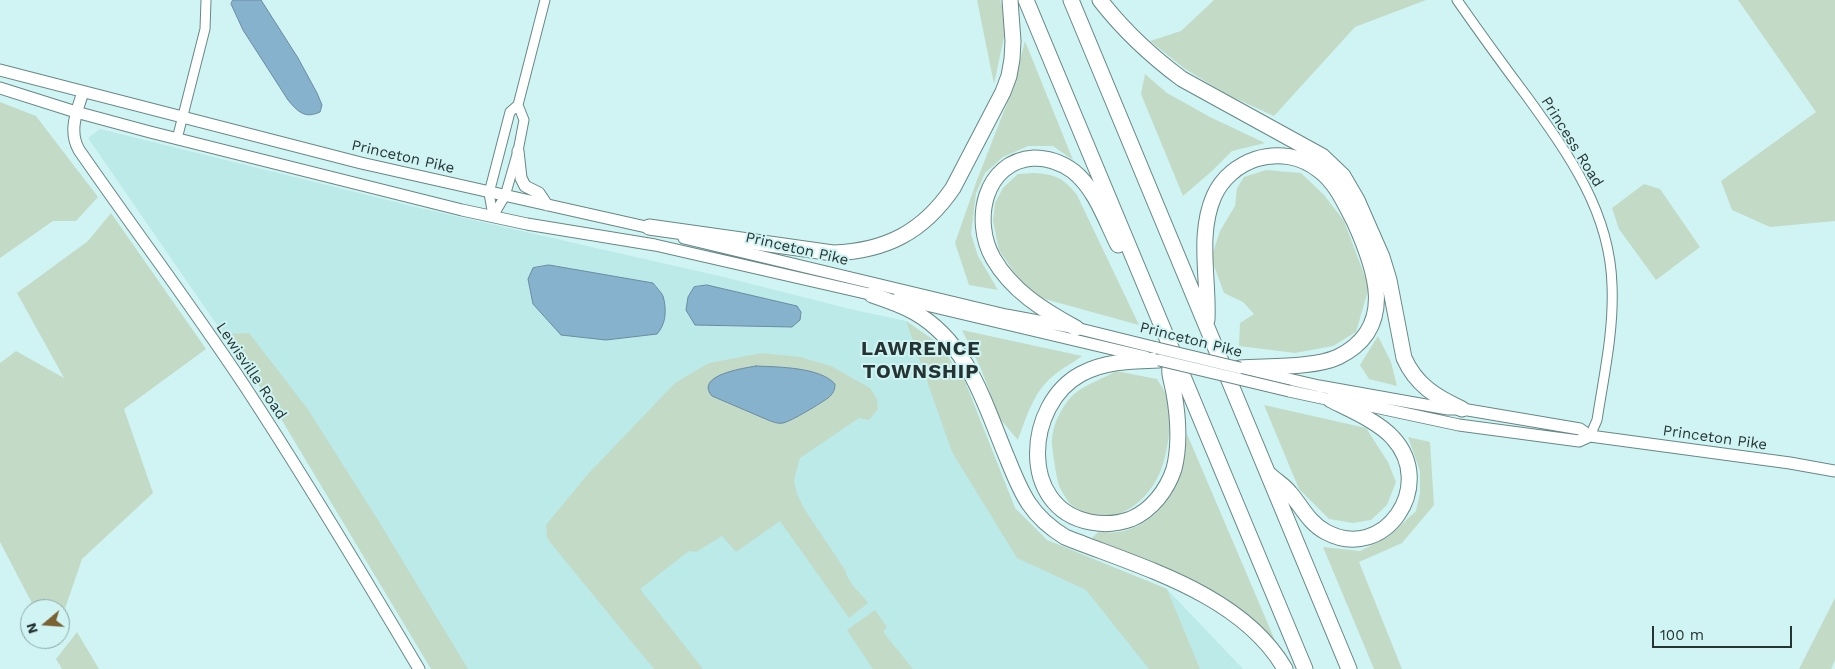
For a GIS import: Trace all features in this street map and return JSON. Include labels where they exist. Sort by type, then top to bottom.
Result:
[{"type":"highway","points":[[649,227],[833,253],[869,249],[887,244],[910,232],[931,216],[953,188],[1003,92],[1012,59],[1013,26],[1010,0]]},
{"type":"highway","points":[[1026,0],[1305,669]]},
{"type":"highway","points":[[1071,0],[1349,669]]},
{"type":"highway","points":[[1100,0],[1125,30],[1164,65],[1182,78],[1322,156],[1338,171],[1356,200],[1382,257],[1389,280],[1404,358],[1408,366],[1415,377],[1433,394],[1462,409]]},
{"type":"highway","points":[[1206,324],[1208,302],[1204,265],[1208,218],[1210,205],[1221,184],[1240,166],[1262,157],[1286,156],[1310,164],[1326,176],[1347,207],[1361,237],[1377,285],[1378,300],[1371,324],[1357,344],[1347,352],[1290,379],[1240,368]]},
{"type":"highway","points":[[1076,328],[1041,308],[1025,296],[1012,284],[992,257],[985,237],[982,217],[987,193],[998,175],[1016,162],[1028,159],[1045,159],[1064,165],[1074,171],[1085,183],[1118,246],[1133,258]]},
{"type":"highway","points":[[872,295],[898,304],[915,313],[936,328],[955,347],[973,375],[1021,493],[1039,518],[1065,537],[1178,582],[1221,604],[1256,633],[1285,669]]},
{"type":"highway","points":[[1159,360],[1109,356],[1058,390],[1046,410],[1038,440],[1038,462],[1041,479],[1054,501],[1073,516],[1099,524],[1119,523],[1136,516],[1156,501],[1169,481],[1176,461],[1177,437],[1177,417],[1170,374],[1171,346]]},
{"type":"highway","points":[[1268,473],[1289,492],[1310,520],[1328,533],[1344,538],[1362,538],[1383,529],[1394,521],[1406,502],[1410,481],[1406,459],[1401,448],[1384,429],[1332,400]]},
{"type":"main road","name":"Princeton Pike","points":[[0,70],[361,163],[489,193],[649,227],[681,237],[1006,315],[1113,336],[1240,368]]},
{"type":"main road","name":"Princeton Pike","points":[[0,88],[76,112],[176,139],[493,216],[655,245],[872,295],[926,305],[1109,356]]},
{"type":"main road","name":"Lewisville Road","points":[[83,92],[76,112],[73,133],[74,142],[268,422],[350,553],[419,669]]},
{"type":"main road","points":[[518,150],[521,178],[525,186],[539,193],[547,205]]},
{"type":"main road","name":"Princeton Pike","points":[[1159,360],[1290,379],[1448,409],[1462,409],[1580,429],[1590,436],[1790,463],[1835,471]]},
{"type":"main road","name":"Princeton Pike","points":[[1290,379],[1332,400],[1347,401],[1450,423],[1579,441],[1590,436]]},
{"type":"street","points":[[176,139],[205,29],[206,0]]},
{"type":"street","points":[[493,216],[489,193],[510,112],[518,105],[545,0]]},
{"type":"street","name":"Princess Road","points":[[1457,0],[1568,156],[1590,194],[1605,235],[1610,265],[1613,309],[1597,420],[1590,436]]},
{"type":"street","points":[[493,216],[505,196],[518,150],[524,120],[518,105]]},
{"type":"shaded area","points":[[233,0],[261,0],[298,58],[317,93],[322,105],[320,112],[310,115],[302,113],[288,100],[243,30],[231,4]]},
{"type":"shaded area","points":[[100,129],[420,208],[724,277],[854,310],[906,321],[938,343],[964,379],[1015,508],[1047,540],[1167,589],[1243,669],[431,669],[277,412],[88,138]]},
{"type":"shaded area","points":[[549,265],[653,283],[662,294],[664,301],[665,316],[660,330],[657,334],[606,340],[561,335],[533,304],[528,279],[533,268]]},
{"type":"shaded area","points":[[707,285],[797,306],[801,312],[800,320],[792,327],[695,325],[686,310],[688,297],[694,287]]},
{"type":"shaded area","points":[[756,366],[798,369],[819,374],[835,384],[834,390],[830,396],[819,404],[787,422],[781,423],[775,423],[712,396],[708,389],[710,383],[715,378],[732,371]]},
{"type":"green space","points":[[977,0],[1000,0],[1007,23],[994,84]]},
{"type":"green space","points":[[1214,0],[1426,0],[1355,27],[1274,116],[1228,95],[1185,69],[1150,41],[1181,31]]},
{"type":"green space","points":[[1738,0],[1835,0],[1835,221],[1770,227],[1732,210],[1721,181],[1816,112]]},
{"type":"green space","points":[[1025,41],[1073,160],[1053,146],[1028,146],[1003,157],[985,173],[976,193],[971,234],[978,256],[998,290],[969,285],[955,243],[1013,88]]},
{"type":"green space","points":[[1145,74],[1167,93],[1210,117],[1265,143],[1232,151],[1183,196],[1141,94]]},
{"type":"green space","points":[[0,102],[36,116],[98,197],[76,221],[53,221],[0,258]]},
{"type":"green space","points":[[1266,170],[1301,173],[1324,195],[1344,221],[1369,287],[1356,332],[1333,346],[1295,353],[1239,346],[1240,323],[1254,314],[1243,302],[1224,293],[1211,258],[1220,231],[1235,206],[1237,188],[1244,177]]},
{"type":"green space","points":[[1018,174],[1047,174],[1058,178],[1077,195],[1139,325],[1041,298],[1018,278],[999,250],[993,221],[995,203],[1003,188]]},
{"type":"green space","points":[[1644,184],[1660,189],[1700,247],[1656,280],[1619,229],[1612,208]]},
{"type":"green space","points":[[111,213],[206,349],[124,409],[153,493],[82,559],[68,599],[30,599],[0,542],[0,363],[16,351],[64,378],[17,293],[88,241]]},
{"type":"green space","points":[[906,321],[938,343],[964,379],[1015,508],[1047,540],[1167,589],[1200,669],[1149,669],[1086,590],[1017,558],[952,452]]},
{"type":"green space","points":[[962,330],[1082,356],[1046,382],[1031,405],[1018,440],[1000,419],[981,369]]},
{"type":"green space","points":[[249,333],[307,408],[378,520],[468,669],[431,669],[277,412],[224,334]]},
{"type":"green space","points":[[1378,336],[1391,362],[1397,386],[1369,379],[1360,365]]},
{"type":"green space","points":[[762,353],[800,357],[831,366],[870,388],[877,399],[878,409],[869,420],[859,418],[800,458],[794,480],[797,494],[805,510],[845,570],[852,584],[868,603],[849,618],[780,521],[736,552],[722,536],[696,552],[689,551],[640,589],[703,669],[654,669],[547,538],[546,525],[587,475],[675,383],[709,363]]},
{"type":"green space","points":[[1116,371],[1157,379],[1166,394],[1171,408],[1168,444],[1162,467],[1156,480],[1138,502],[1127,510],[1114,515],[1087,514],[1069,503],[1060,488],[1053,456],[1052,439],[1054,428],[1058,417],[1070,398],[1086,386]]},
{"type":"green space","points":[[1264,405],[1366,428],[1388,462],[1396,482],[1387,505],[1371,520],[1353,523],[1329,519],[1299,489]]},
{"type":"green space","points":[[1187,434],[1277,645],[1225,597],[1092,538],[1098,532],[1116,532],[1129,529],[1139,525],[1158,512],[1177,483]]},
{"type":"green space","points":[[1408,437],[1430,442],[1434,505],[1402,543],[1359,562],[1402,669],[1374,669],[1323,547],[1360,551],[1388,537],[1416,511],[1420,493],[1420,471]]},
{"type":"green space","points":[[1835,598],[1835,660],[1831,669],[1799,669]]},
{"type":"green space","points":[[875,610],[887,627],[883,632],[913,669],[873,669],[847,630]]},
{"type":"green space","points":[[77,632],[99,669],[62,669],[56,659],[64,649],[70,649],[70,641]]},
{"type":"district","name":"LAWRENCE TOWNSHIP","points":[[921,360]]}]
